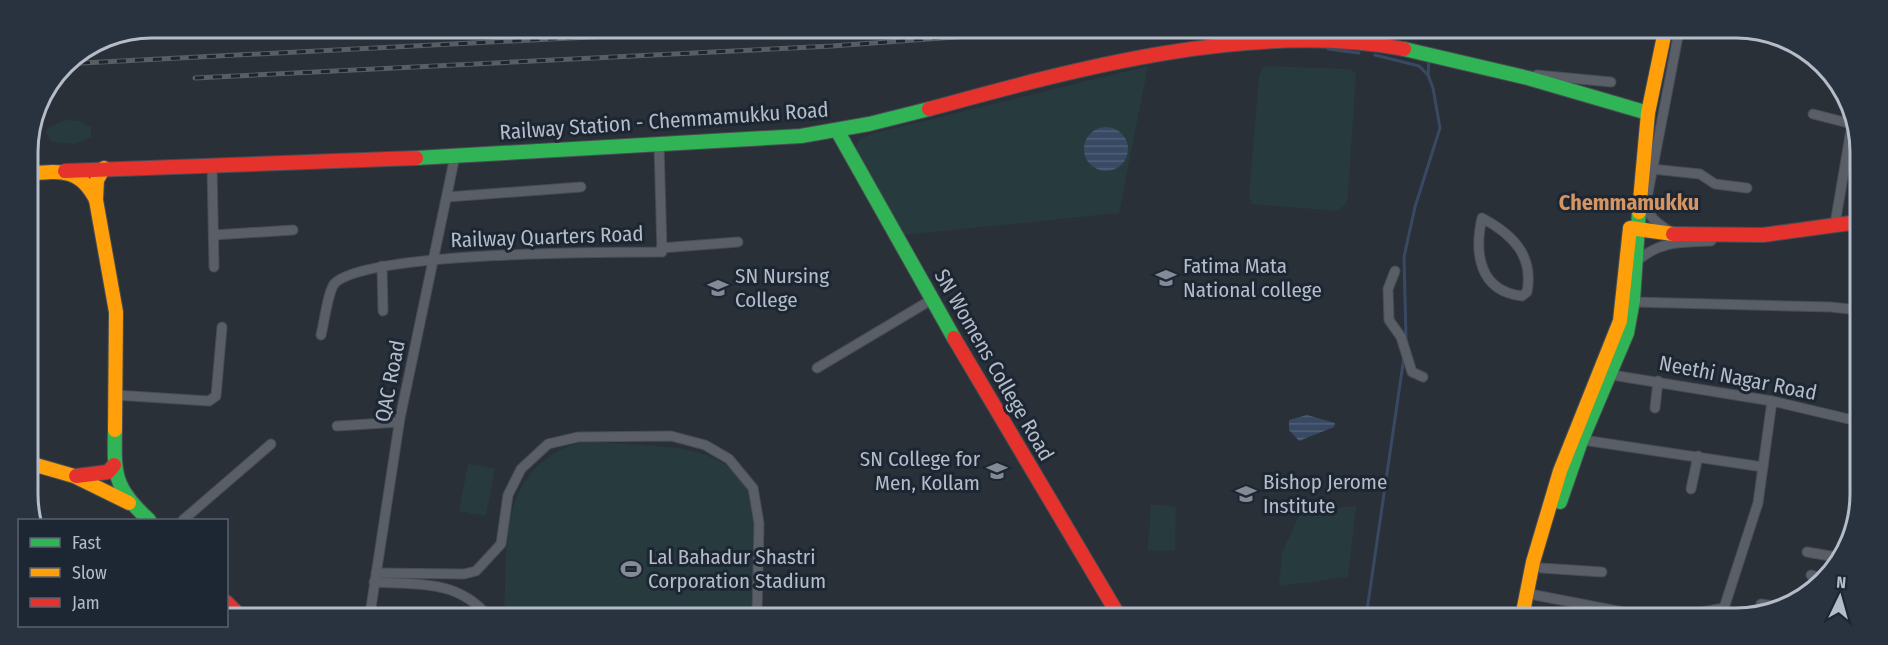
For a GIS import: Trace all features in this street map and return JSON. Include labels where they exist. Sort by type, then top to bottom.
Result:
[{"type":"main road","points":[[1524,607],[1533,562],[1560,471],[1620,321],[1643,185],[1648,113],[1664,38]]},
{"type":"main road","name":"Railway Station - Chemmamukku Road","points":[[38,173],[104,168],[455,156],[838,132],[1068,71],[1223,45],[1300,42],[1387,46],[1514,73],[1648,113]]},
{"type":"main road","name":"SN Womens College Road","points":[[838,132],[931,300],[1114,607]]},
{"type":"main road","points":[[96,200],[98,180],[104,168]]},
{"type":"main road","points":[[59,171],[80,175],[87,180],[96,200],[116,312],[114,465],[120,488],[138,519]]},
{"type":"main road","points":[[1635,229],[1673,234],[1763,235],[1850,223]]},
{"type":"main road","points":[[1533,607],[1541,567],[1562,495],[1582,440],[1612,375],[1635,302],[1633,284],[1636,262],[1635,229]]},
{"type":"main road","points":[[74,477],[108,472],[114,465]]},
{"type":"main road","points":[[38,466],[74,477],[129,503],[148,519]]},
{"type":"street","points":[[1673,234],[1651,220],[1647,211],[1652,169],[1678,38]]},
{"type":"street","points":[[1514,73],[1611,82]]},
{"type":"street","points":[[1813,114],[1846,122]]},
{"type":"street","points":[[1836,224],[1850,140]]},
{"type":"street","name":"Railway Quarters Road","points":[[321,335],[332,285],[342,278],[382,266],[434,259],[662,252],[658,144]]},
{"type":"street","name":"QAC Road","points":[[371,608],[399,422],[455,156]]},
{"type":"street","points":[[212,165],[214,267]]},
{"type":"street","points":[[1652,169],[1700,174],[1715,184],[1747,188]]},
{"type":"street","points":[[447,197],[581,187]]},
{"type":"street","points":[[1482,218],[1514,239],[1528,266],[1527,292],[1522,296],[1506,294],[1493,284],[1483,270],[1477,253],[1477,240],[1482,218]]},
{"type":"street","points":[[214,235],[292,230]]},
{"type":"street","points":[[1636,262],[1653,248],[1672,243],[1763,235]]},
{"type":"street","points":[[661,248],[738,242]]},
{"type":"street","points":[[382,266],[383,311]]},
{"type":"street","points":[[1395,272],[1388,290],[1389,320],[1401,337],[1412,372],[1423,377]]},
{"type":"street","points":[[817,368],[931,300]]},
{"type":"street","points":[[1635,302],[1850,309]]},
{"type":"street","points":[[115,395],[208,401],[216,396],[222,327]]},
{"type":"street","name":"Neethi Nagar Road","points":[[1612,375],[1772,401],[1850,419]]},
{"type":"street","points":[[1655,408],[1658,381]]},
{"type":"street","points":[[1724,607],[1758,503],[1772,401]]},
{"type":"street","points":[[337,426],[399,422]]},
{"type":"street","points":[[375,578],[464,574],[476,571],[501,544],[507,495],[521,469],[548,444],[578,437],[671,436],[705,445],[729,459],[753,488],[759,524],[757,608]]},
{"type":"street","points":[[1582,440],[1762,467]]},
{"type":"street","points":[[184,519],[271,444]]},
{"type":"street","points":[[1692,489],[1698,456]]},
{"type":"street","points":[[1808,552],[1832,555]]},
{"type":"street","points":[[1541,567],[1602,572]]},
{"type":"street","points":[[375,578],[451,588],[465,594],[479,608]]},
{"type":"street","points":[[1535,595],[1597,607]]},
{"type":"green space","points":[[1148,66],[1119,213],[902,235],[854,153],[859,140],[871,134]]},
{"type":"green space","points":[[1264,66],[1350,69],[1356,74],[1348,194],[1346,204],[1338,211],[1252,204],[1249,196],[1259,76]]},
{"type":"green space","points":[[65,120],[80,121],[91,127],[91,137],[75,144],[52,142],[46,133],[48,128]]},
{"type":"green space","name":"Lal Bahadur Shastri Corporation Stadium","points":[[577,443],[662,446],[701,453],[718,460],[732,470],[745,483],[754,501],[759,523],[759,556],[754,608],[504,608],[507,537],[512,513],[519,491],[532,472],[551,456]]},
{"type":"green space","points":[[468,464],[495,469],[486,516],[459,511]]},
{"type":"green space","points":[[1151,504],[1176,507],[1175,551],[1148,550]]},
{"type":"green space","points":[[1356,506],[1348,577],[1279,586],[1282,553],[1301,511]]},
{"type":"water","points":[[1106,127],[1121,134],[1128,149],[1121,164],[1106,171],[1091,164],[1084,149],[1091,134]]},
{"type":"water","points":[[1307,415],[1335,423],[1334,427],[1299,441],[1289,430],[1289,420]]},
{"type":"waterway","points":[[1328,49],[1359,53]]},
{"type":"waterway","points":[[1375,55],[1419,66],[1428,75],[1433,88],[1440,128],[1415,207],[1404,257],[1406,338]]},
{"type":"waterway","points":[[1428,75],[1429,60]]},
{"type":"waterway","points":[[1367,607],[1404,357]]},
{"type":"railway","points":[[80,63],[570,38]]},
{"type":"railway","points":[[195,78],[832,46],[942,38]]},
{"type":"traffic: fast","points":[[1404,49],[1528,78],[1648,113]]},
{"type":"traffic: fast","points":[[416,158],[801,136],[869,124],[929,109]]},
{"type":"traffic: fast","points":[[838,132],[954,338]]},
{"type":"traffic: fast","points":[[1560,502],[1580,444],[1627,333],[1633,300],[1639,212]]},
{"type":"traffic: fast","points":[[115,430],[115,459],[119,480],[129,499],[148,519]]},
{"type":"traffic: slow","points":[[1639,212],[1648,113],[1664,38]]},
{"type":"traffic: slow","points":[[96,200],[97,180],[104,168]]},
{"type":"traffic: slow","points":[[38,173],[59,172],[76,176],[90,189],[96,200],[116,312],[115,430]]},
{"type":"traffic: slow","points":[[1524,607],[1533,562],[1560,471],[1620,321],[1630,228],[1673,234]]},
{"type":"traffic: slow","points":[[38,466],[74,476],[129,503]]},
{"type":"traffic: jam","points":[[929,109],[1104,65],[1165,53],[1226,45],[1287,41],[1346,42],[1404,49]]},
{"type":"traffic: jam","points":[[65,171],[416,158]]},
{"type":"traffic: jam","points":[[1673,234],[1763,235],[1850,223]]},
{"type":"traffic: jam","points":[[954,338],[1114,607]]},
{"type":"traffic: jam","points":[[76,476],[108,472],[114,465]]},
{"type":"traffic: jam","points":[[228,604],[232,608]]},
{"type":"place","name":"Fatima Mata National college","points":[[1166,278]]},
{"type":"place","name":"SN Nursing College","points":[[718,288]]},
{"type":"place","name":"SN College for Men, Kollam","points":[[997,471]]},
{"type":"place","name":"Bishop Jerome Institute","points":[[1246,494]]},
{"type":"place","name":"Lal Bahadur Shastri Corporation Stadium","points":[[631,569]]},
{"type":"district","name":"Chemmamukku","points":[[1629,202]]}]
